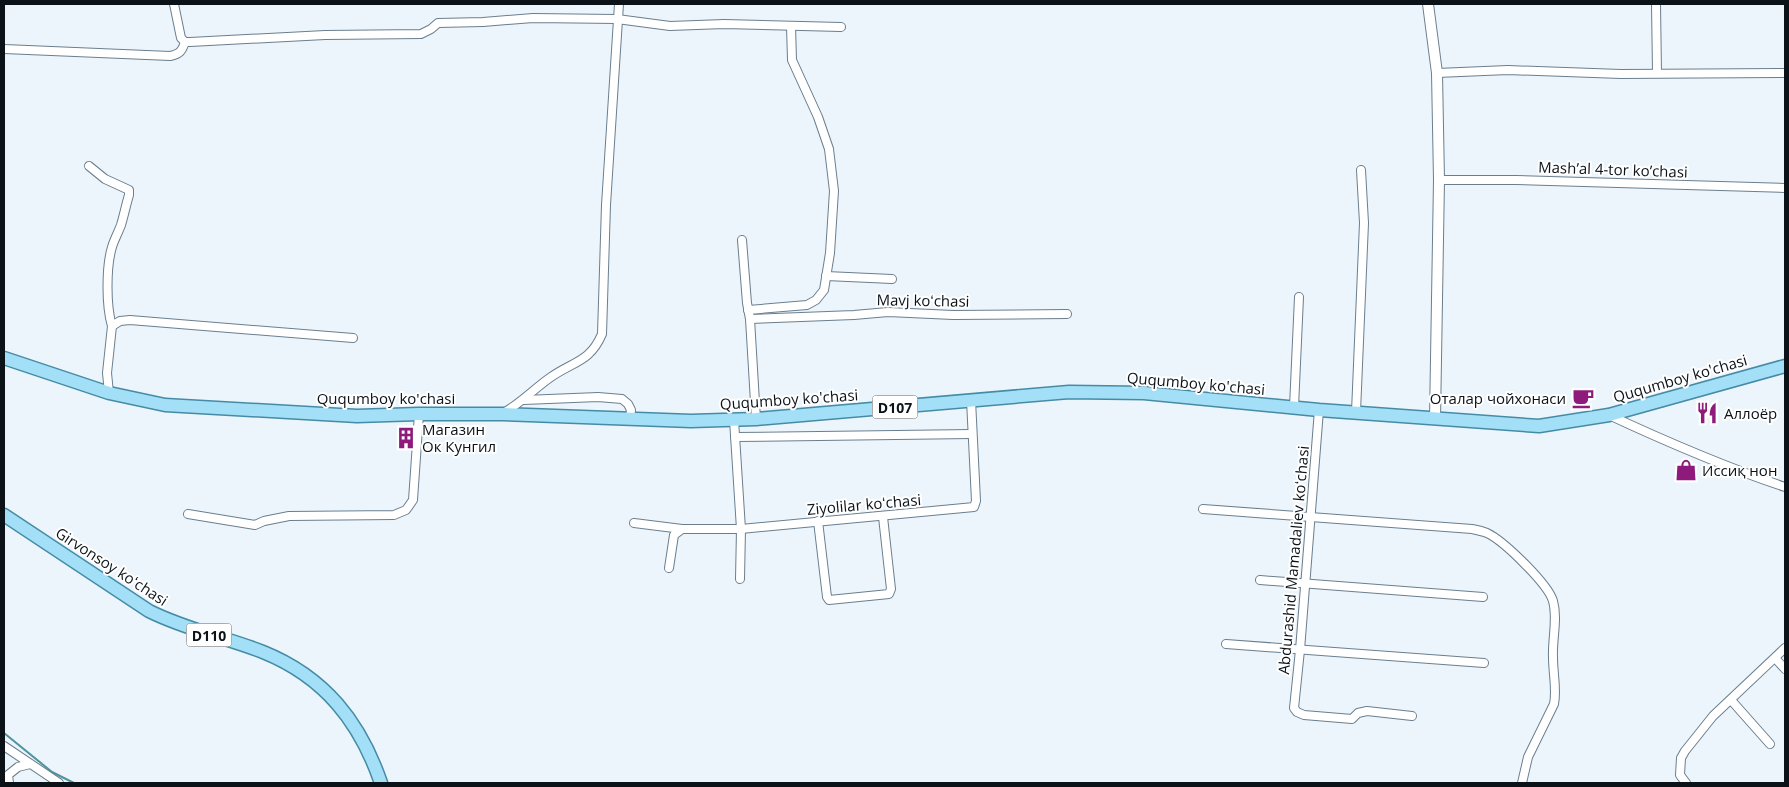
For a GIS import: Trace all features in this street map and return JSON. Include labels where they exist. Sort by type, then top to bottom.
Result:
[{"type":"main road","name":"Ququmboy ko'chasi","points":[[4,358],[109,393],[165,405],[357,416],[503,414],[692,421],[734,420],[1069,392],[1144,393],[1319,410],[1539,426],[1609,415],[1785,366]]},
{"type":"main road","name":"Girvonsoy koʻchasi","points":[[4,515],[149,611],[174,623],[265,653],[301,672],[325,690],[349,718],[368,750],[381,783]]},
{"type":"street","points":[[174,4],[182,38],[185,42]]},
{"type":"street","points":[[503,414],[524,400],[551,377],[589,356],[597,346],[602,334],[606,205],[619,4]]},
{"type":"street","points":[[1428,4],[1437,73],[1439,180],[1435,419]]},
{"type":"street","points":[[1656,4],[1657,73]]},
{"type":"street","points":[[185,42],[325,35],[422,34],[431,30],[438,23],[533,18],[617,19],[670,26],[724,24],[841,28]]},
{"type":"street","points":[[748,310],[812,303],[824,290],[830,253],[834,191],[829,149],[818,117],[792,60],[791,26]]},
{"type":"street","points":[[4,49],[170,56],[179,54],[185,42]]},
{"type":"street","points":[[1437,73],[1508,70],[1785,73]]},
{"type":"street","points":[[89,166],[105,179],[129,190],[121,225],[110,256],[109,298],[112,326],[107,373],[109,393]]},
{"type":"street","points":[[1356,412],[1364,223],[1361,170]]},
{"type":"street","name":"Mashʼal 4-tor koʼchasi","points":[[1439,180],[1516,180],[1785,188]]},
{"type":"street","points":[[742,240],[750,319],[756,419]]},
{"type":"street","name":"Mavj koʻchasi","points":[[826,276],[892,279]]},
{"type":"street","points":[[1294,407],[1299,297]]},
{"type":"street","name":"Mavj koʻchasi","points":[[750,319],[888,312],[954,315],[1067,314]]},
{"type":"street","points":[[112,326],[120,321],[130,320],[353,338]]},
{"type":"street","points":[[524,400],[598,393],[622,399],[631,410],[630,418]]},
{"type":"street","points":[[735,437],[972,434],[971,400]]},
{"type":"street","name":"Abdurashid Mamadaliev koʻchasi","points":[[1319,410],[1294,708],[1297,712],[1304,715],[1352,719],[1358,713],[1367,711],[1412,716]]},
{"type":"street","points":[[188,514],[255,525],[288,516],[394,515],[406,510],[413,500],[419,414]]},
{"type":"street","points":[[1609,415],[1686,451],[1785,487]]},
{"type":"street","points":[[734,420],[741,529],[740,579]]},
{"type":"street","name":"Ziyolilar koʻchasi","points":[[634,523],[682,529],[741,529],[974,507],[976,501],[972,434]]},
{"type":"street","points":[[1202,509],[1472,529],[1487,533],[1513,552],[1547,590],[1553,599],[1555,610],[1555,630],[1552,648],[1553,679],[1556,695],[1554,704],[1528,757],[1522,783]]},
{"type":"street","points":[[818,521],[827,597],[830,600],[890,594],[883,517]]},
{"type":"street","points":[[669,568],[674,535],[682,529]]},
{"type":"street","points":[[1260,580],[1483,597]]},
{"type":"street","points":[[1226,644],[1484,664]]},
{"type":"street","points":[[1686,783],[1680,775],[1681,758],[1685,751],[1714,716],[1785,648]]},
{"type":"street","points":[[1775,658],[1785,669]]},
{"type":"street","points":[[1731,700],[1770,744]]},
{"type":"street","points":[[4,746],[59,783]]},
{"type":"street","points":[[9,783],[8,775],[18,767],[30,764]]},
{"type":"waterway","points":[[4,733],[52,772],[74,783]]},
{"type":"place","name":"Оталар чойхонаси","points":[[1583,398]]},
{"type":"place","name":"Аллоёр","points":[[1707,413]]},
{"type":"place","name":"Магазин Ок Кунгил","points":[[406,438]]},
{"type":"place","name":"Иссиқ нон","points":[[1686,470]]}]
